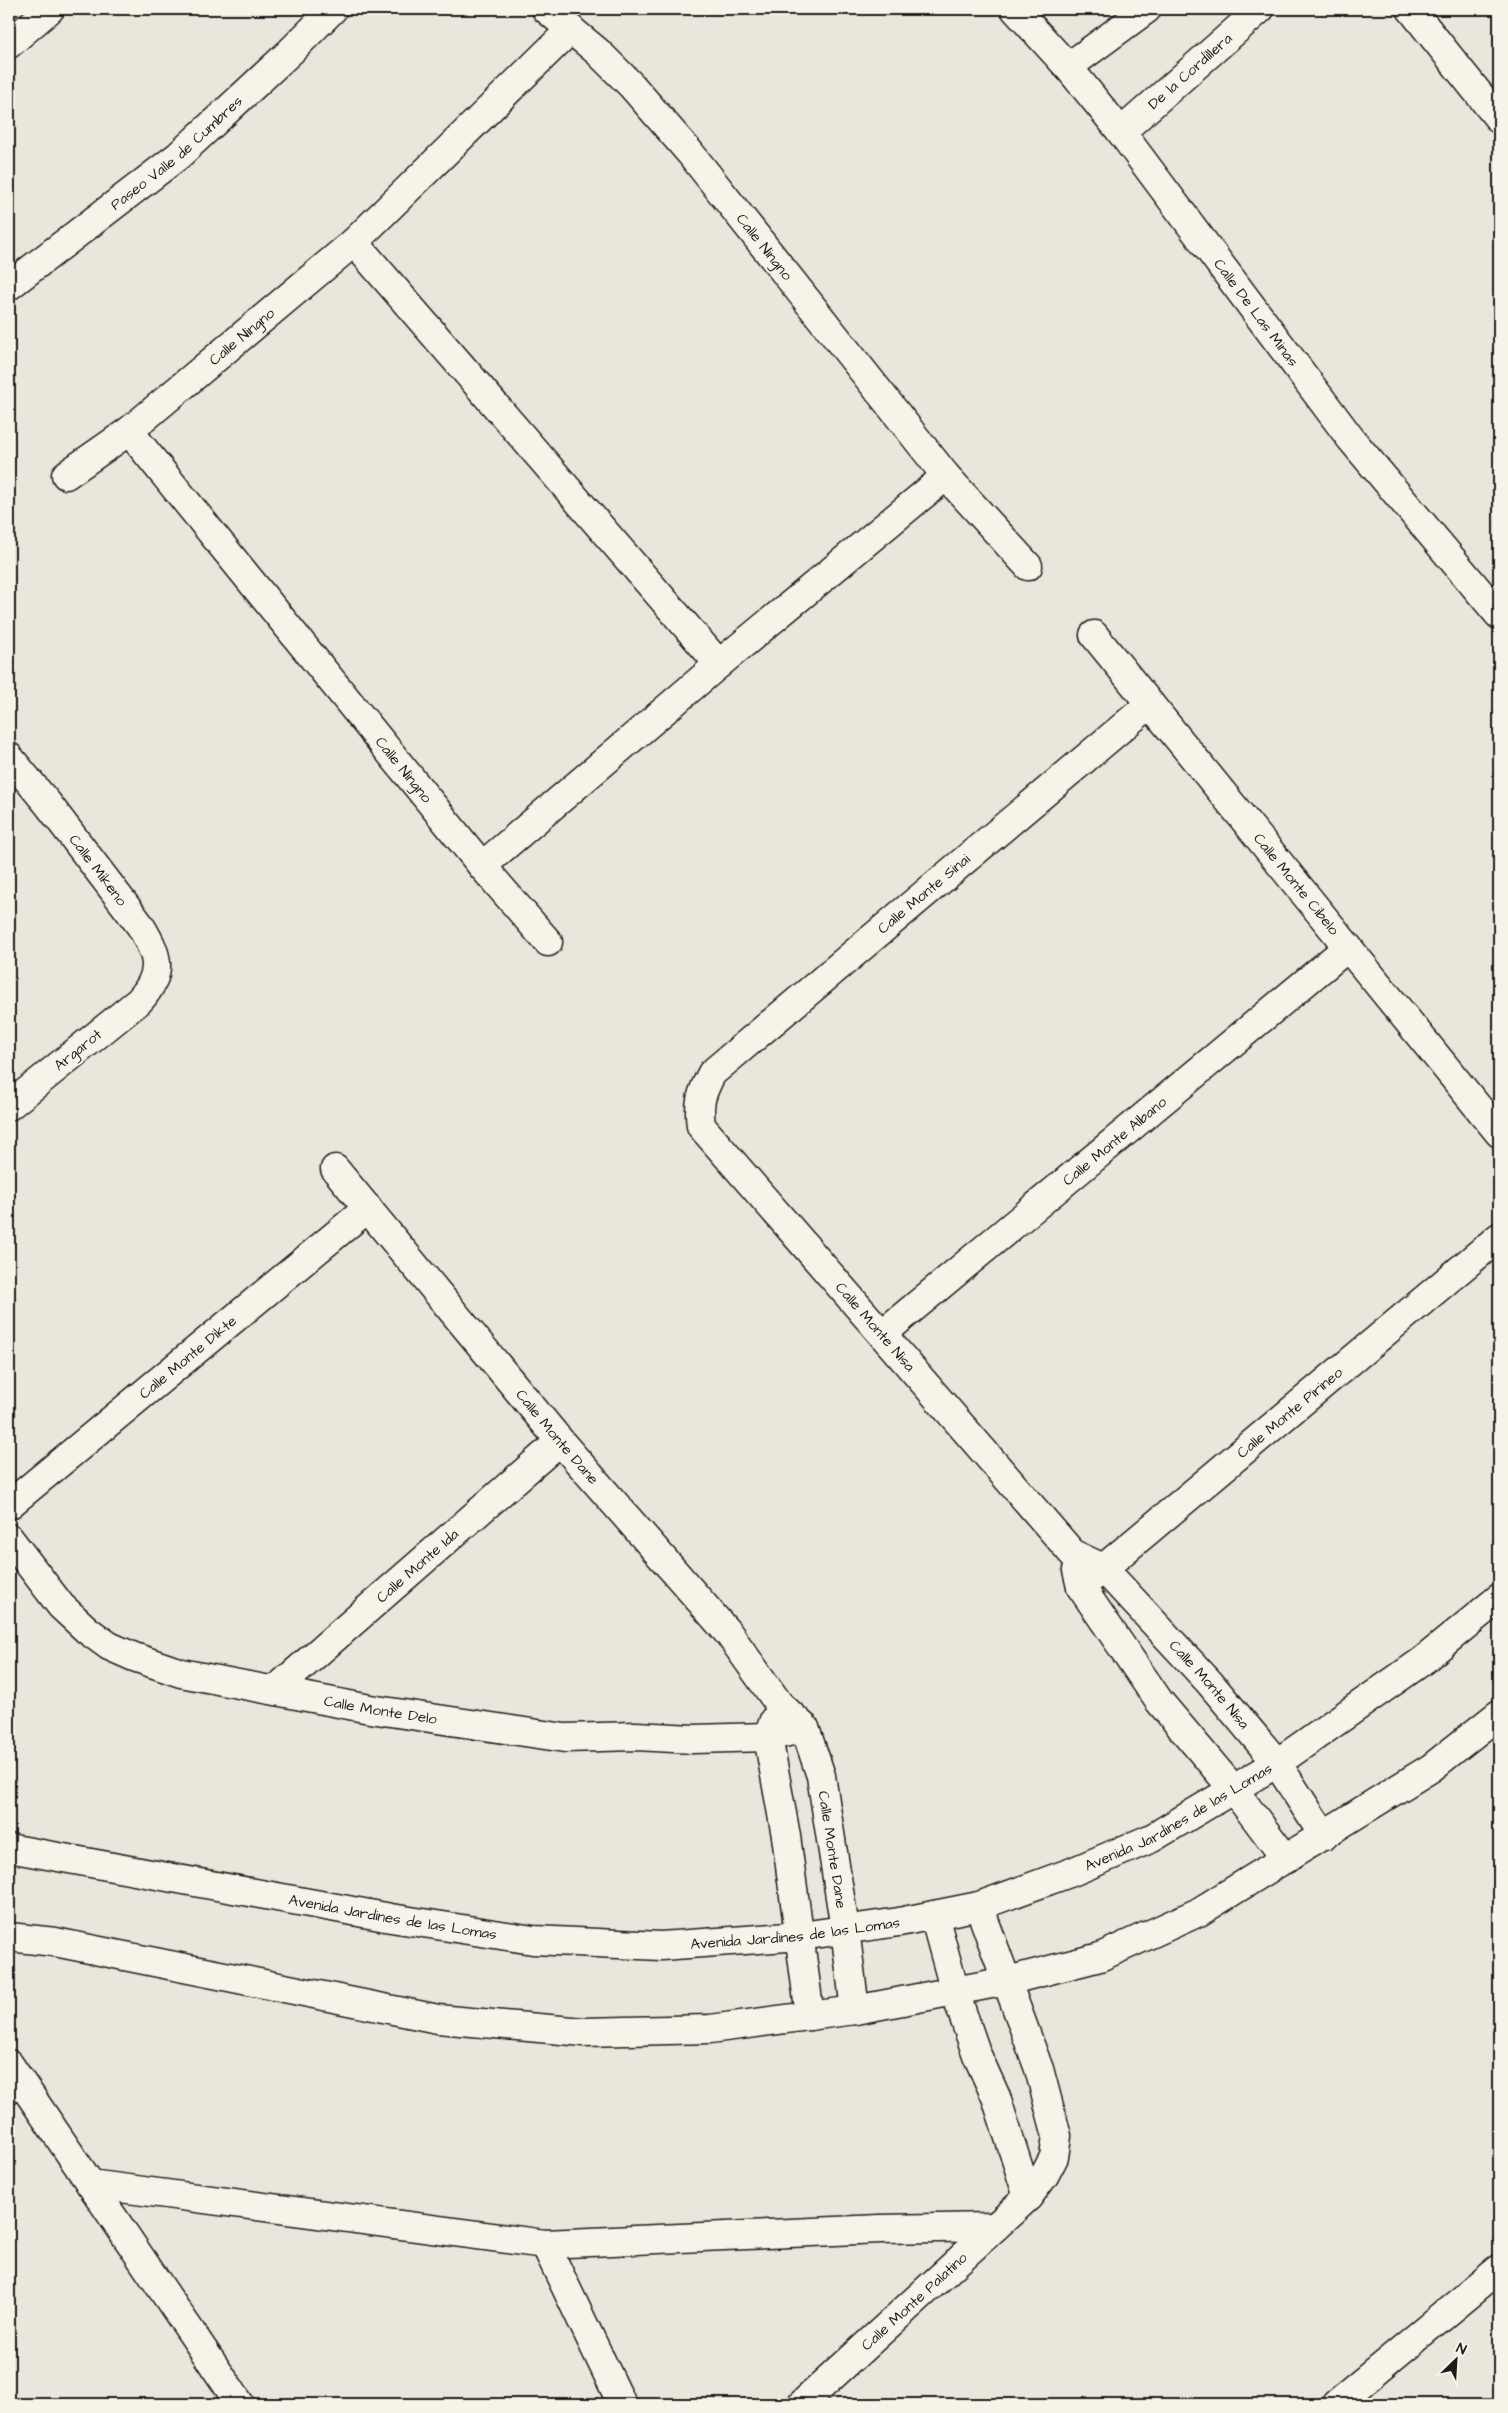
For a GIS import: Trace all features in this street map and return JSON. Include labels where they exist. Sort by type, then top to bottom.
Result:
[{"type":"street","points":[[9,44],[50,9]]},
{"type":"street","name":"Paseo Valle de Cumbres","points":[[9,286],[178,156],[290,52],[333,9]]},
{"type":"street","name":"Calle Ningno","points":[[546,9],[571,28],[632,86],[691,154],[946,476],[1028,566]]},
{"type":"street","name":"Calle De Las Minas","points":[[1015,9],[1068,67],[1121,132],[1351,439],[1499,615]]},
{"type":"street","points":[[1068,67],[1147,9]]},
{"type":"street","name":"De la Cordillera","points":[[1121,132],[1260,9]]},
{"type":"street","points":[[1411,9],[1499,119]]},
{"type":"street","name":"Calle Ningno","points":[[66,475],[129,431],[354,242],[571,28]]},
{"type":"street","points":[[354,242],[719,664]]},
{"type":"street","name":"Calle Ningno","points":[[129,431],[482,866],[548,942]]},
{"type":"street","points":[[482,866],[719,664],[946,476]]},
{"type":"street","name":"Calle Monte Cibelo","points":[[1094,635],[1499,1133]]},
{"type":"street","name":"Calle Monte Sinai","points":[[703,1090],[712,1074],[1150,704]]},
{"type":"street","name":"Calle Mikeno","points":[[9,757],[48,804],[140,925],[157,959],[154,980],[146,993]]},
{"type":"street","name":"Calle Monte Albano","points":[[882,1334],[1348,947]]},
{"type":"street","name":"Argarot","points":[[9,1106],[146,993]]},
{"type":"street","name":"Calle Monte Nisa","points":[[703,1090],[698,1106],[702,1126],[1073,1554],[1103,1568],[1209,1682],[1276,1763],[1324,1836]]},
{"type":"street","name":"Calle Monte Dane","points":[[335,1169],[560,1441],[729,1634],[779,1704],[805,1728],[821,1776],[845,1929],[855,2010]]},
{"type":"street","name":"Calle Monte Dikte","points":[[9,1505],[368,1208]]},
{"type":"street","name":"Calle Monte Pirineo","points":[[1081,1587],[1499,1237]]},
{"type":"street","name":"Calle Monte Ida","points":[[275,1690],[560,1441]]},
{"type":"street","name":"Calle Monte Delo","points":[[9,1538],[61,1606],[87,1630],[109,1646],[134,1657],[181,1673],[370,1709],[565,1738],[636,1736],[693,1739],[768,1737],[805,1728]]},
{"type":"street","name":"Calle Monte Nisa","points":[[1073,1554],[1081,1587],[1158,1701],[1234,1790],[1286,1859]]},
{"type":"street","name":"Avenida Jardines de las Lomas","points":[[9,1848],[391,1918],[533,1940],[661,1946],[800,1936],[845,1929],[980,1906],[1072,1872],[1152,1838],[1276,1763],[1421,1662],[1499,1598]]},
{"type":"street","points":[[779,1704],[768,1737],[780,1794],[810,2016]]},
{"type":"street","points":[[9,1937],[55,1942],[438,2019],[584,2032],[710,2029],[855,2010],[1007,1981],[1100,1957],[1200,1912],[1431,1768],[1499,1714]]},
{"type":"street","name":"Calle Monte Palatino","points":[[802,2404],[1028,2197],[1044,2176],[1054,2158],[1057,2136],[1039,2069],[980,1906]]},
{"type":"street","points":[[934,1914],[956,1992],[978,2055],[996,2097],[1028,2197]]},
{"type":"street","points":[[9,2064],[240,2404]]},
{"type":"street","points":[[90,2184],[545,2244],[880,2229],[995,2226]]},
{"type":"street","points":[[545,2244],[622,2404]]},
{"type":"street","points":[[1336,2404],[1499,2269]]}]
